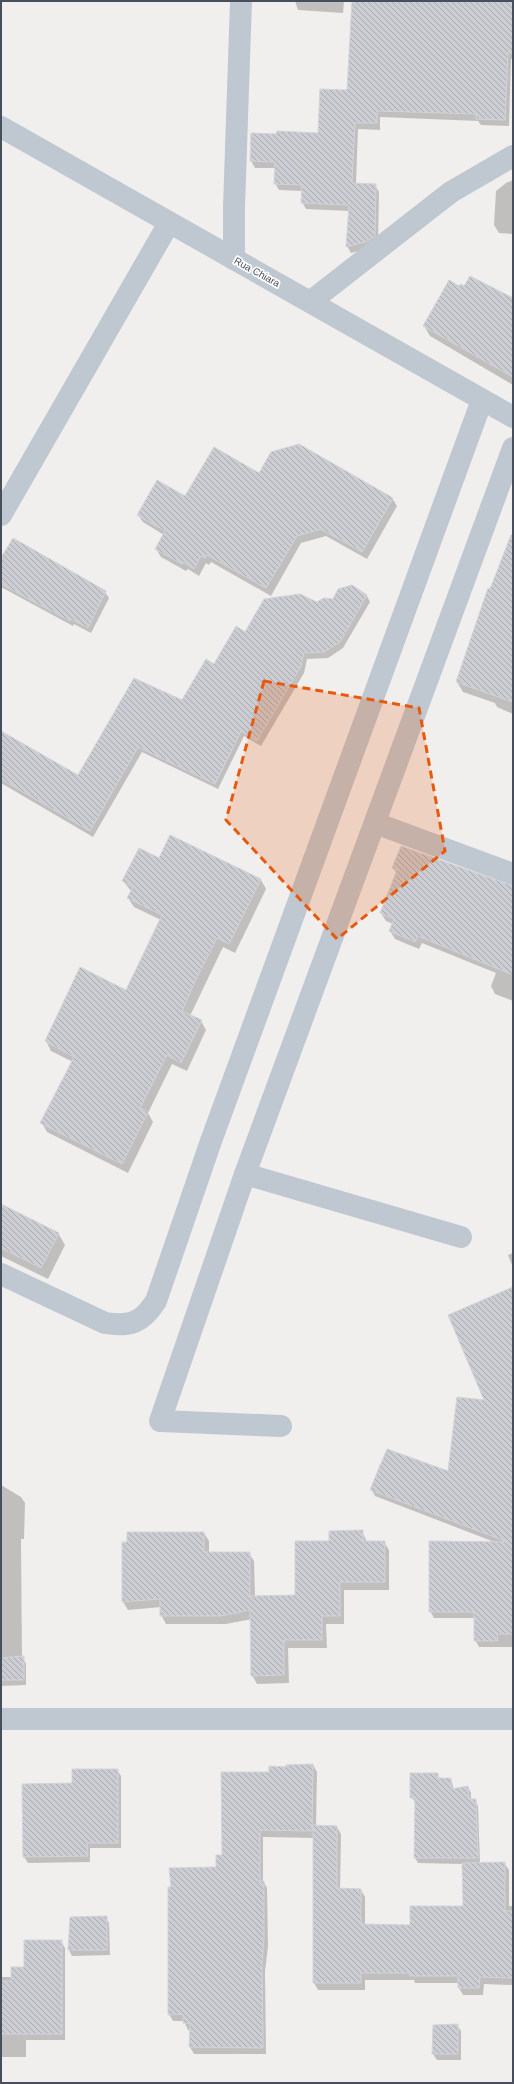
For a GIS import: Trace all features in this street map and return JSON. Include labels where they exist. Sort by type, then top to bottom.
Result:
[{"type":"street","points":[[234,259],[234,207],[241,1]]},
{"type":"street","name":"Rua Chiara","points":[[1,127],[513,417]]},
{"type":"street","points":[[310,302],[451,192],[513,156]]},
{"type":"street","points":[[1,515],[169,223]]},
{"type":"street","points":[[1,1274],[105,1323],[123,1326],[135,1322],[148,1313],[156,1301],[219,1118],[482,400]]},
{"type":"street","points":[[281,1426],[160,1421],[245,1174],[513,448]]},
{"type":"street","points":[[375,822],[513,874]]},
{"type":"street","points":[[245,1174],[461,1237]]},
{"type":"street","points":[[1,1719],[513,1719]]},
{"type":"highlighted area","points":[[264,681],[419,708],[445,851],[337,939],[226,820]]},
{"type":"building","points":[[352,1],[513,1],[513,53],[508,53],[505,120],[476,119],[476,114],[377,111],[377,123],[355,123],[352,183],[376,184],[375,236],[368,241],[346,247],[349,205],[301,203],[302,185],[274,184],[275,162],[250,161],[251,133],[276,134],[277,131],[318,133],[320,89],[347,90]]},
{"type":"building","points":[[470,276],[513,298],[513,377],[423,326],[449,280],[459,286],[461,284],[464,286]]},
{"type":"building","points":[[299,444],[393,498],[362,552],[321,529],[297,536],[266,588],[207,555],[205,558],[201,556],[194,569],[183,562],[182,564],[155,549],[165,531],[137,515],[157,480],[185,496],[214,447],[259,473],[271,452]]},
{"type":"building","points":[[511,535],[513,535],[513,702],[456,682],[488,588],[490,589]]},
{"type":"building","points":[[13,538],[106,591],[88,628],[71,619],[70,621],[1,584],[1,558]]},
{"type":"building","points":[[352,585],[367,595],[340,642],[324,652],[304,653],[301,666],[257,741],[241,731],[215,784],[138,747],[90,831],[1,779],[1,731],[78,775],[134,678],[182,700],[206,659],[214,664],[236,626],[245,632],[264,599],[300,594],[317,602],[324,598],[333,599],[338,589]]},
{"type":"building","points":[[170,835],[261,879],[229,944],[217,938],[196,979],[182,1011],[202,1020],[181,1063],[167,1055],[140,1108],[148,1112],[122,1164],[40,1123],[74,1057],[45,1041],[80,967],[126,990],[162,915],[127,898],[133,887],[122,881],[139,848],[159,858]]},
{"type":"building","points":[[401,846],[513,886],[513,975],[418,936],[415,942],[389,931],[394,919],[380,913],[397,870],[392,868]]},
{"type":"building","points":[[1,1204],[59,1233],[41,1268],[1,1248]]},
{"type":"building","points":[[513,1287],[513,1634],[497,1634],[498,1641],[474,1641],[474,1612],[429,1612],[429,1541],[508,1542],[370,1490],[387,1449],[448,1471],[457,1397],[484,1400],[448,1315]]},
{"type":"building","points":[[363,1530],[363,1541],[385,1541],[385,1582],[340,1582],[340,1616],[322,1616],[322,1640],[284,1640],[284,1675],[251,1676],[250,1610],[221,1616],[160,1616],[160,1599],[122,1602],[122,1542],[127,1542],[127,1532],[204,1532],[204,1552],[250,1552],[250,1596],[295,1595],[295,1541],[329,1541],[329,1531]]},
{"type":"building","points":[[24,1656],[24,1680],[1,1680],[1,1658]]},
{"type":"building","points":[[313,1764],[312,1831],[260,1830],[260,1881],[264,1881],[264,1939],[262,1964],[263,2048],[189,2047],[190,2024],[183,2023],[183,2014],[168,2015],[168,1887],[171,1887],[169,1868],[216,1867],[216,1855],[222,1855],[221,1772],[269,1772],[269,1766],[286,1767],[286,1765]]},
{"type":"building","points":[[72,1769],[118,1769],[118,1843],[87,1843],[88,1856],[23,1857],[22,1784],[72,1783]]},
{"type":"building","points":[[410,1773],[438,1773],[438,1778],[451,1778],[451,1789],[468,1786],[469,1799],[476,1799],[478,1858],[414,1858],[415,1798],[410,1798]]},
{"type":"building","points":[[313,1825],[337,1826],[337,1888],[361,1889],[361,1924],[410,1925],[410,1906],[463,1906],[462,1863],[505,1862],[505,1911],[513,1911],[513,1978],[480,1977],[479,1988],[458,1988],[458,1976],[410,1976],[410,1973],[361,1973],[361,1983],[313,1983]]},
{"type":"building","points":[[107,1916],[107,1950],[68,1950],[70,1917]]},
{"type":"building","points":[[24,1940],[62,1940],[62,2034],[1,2034],[1,1981],[11,1981],[11,1967],[24,1967]]},
{"type":"building","points":[[458,2024],[458,2054],[432,2054],[433,2025]]}]
